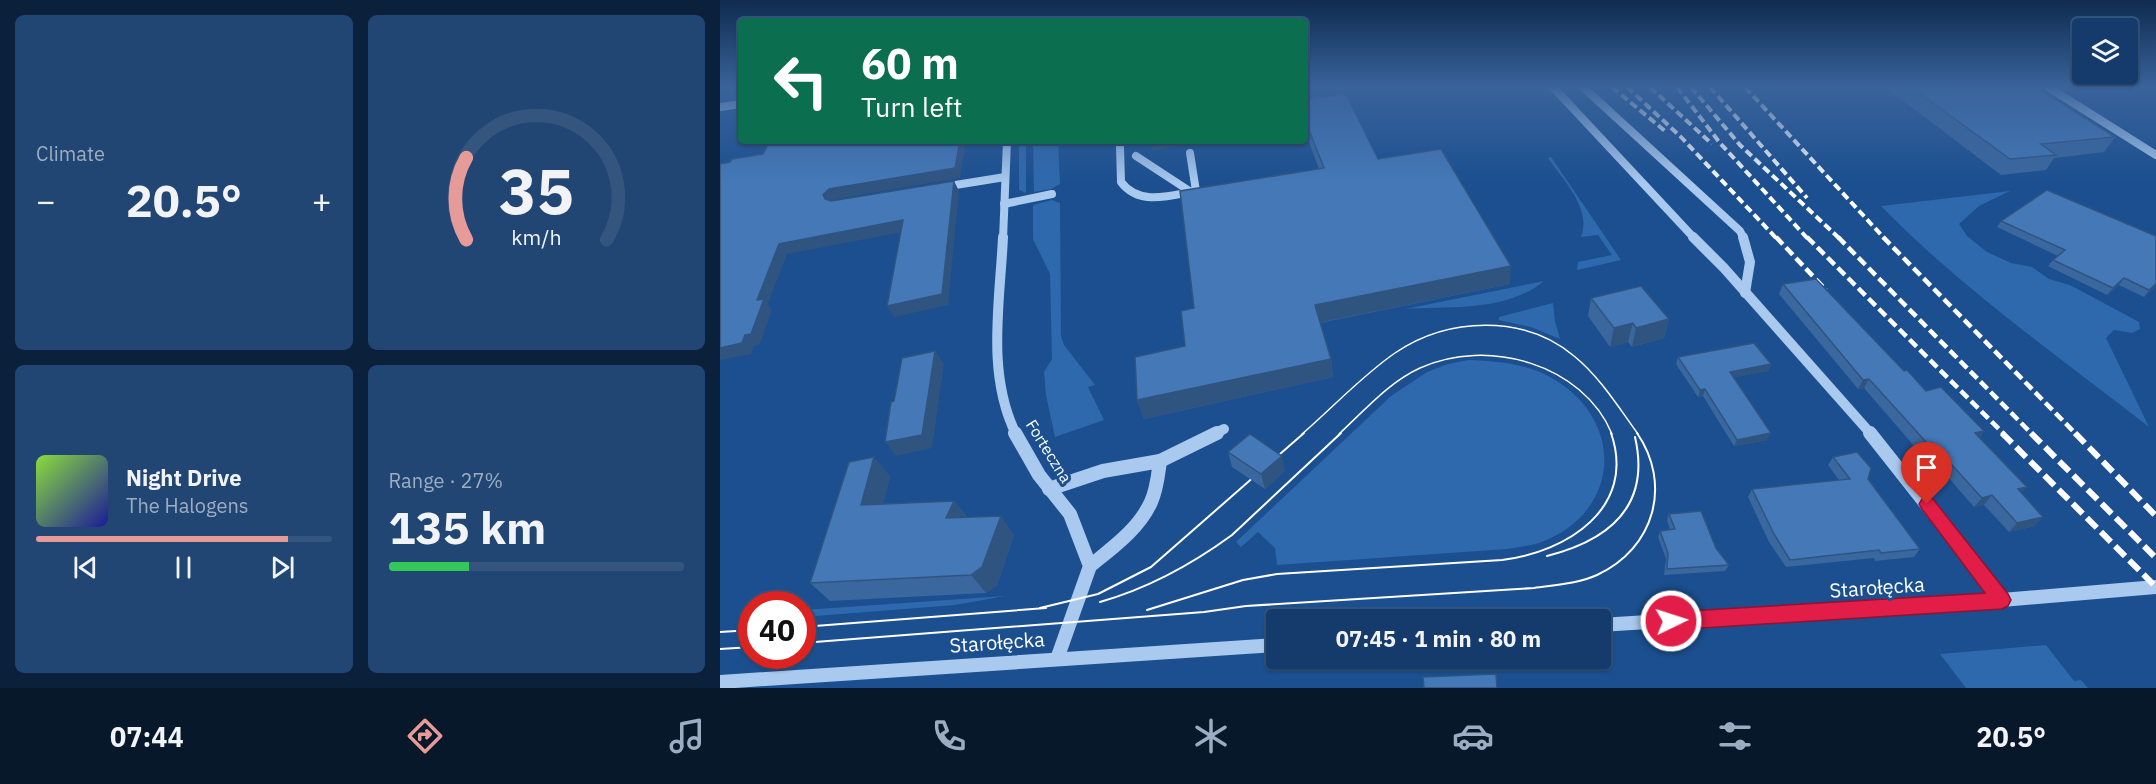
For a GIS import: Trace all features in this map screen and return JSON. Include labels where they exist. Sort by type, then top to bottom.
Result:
[{"type":"street","points":[[1583,119],[1745,293],[1884,449],[2002,600]]},
{"type":"street","points":[[1617,119],[1740,231],[1751,257],[1752,267],[1745,293]]},
{"type":"street","points":[[2099,119],[2156,155]]},
{"type":"street","name":"Forteczna","points":[[1007,144],[997,362],[1000,391],[1008,417],[1021,445],[1049,489],[1070,513],[1090,566]]},
{"type":"street","points":[[1120,147],[1121,182],[1126,190],[1147,198],[1207,189]]},
{"type":"street","points":[[1190,153],[1193,192]]},
{"type":"street","points":[[1136,156],[1193,192]]},
{"type":"street","points":[[937,188],[1005,177]]},
{"type":"street","points":[[1004,204],[1052,194]]},
{"type":"street","points":[[1049,489],[1110,468],[1160,462],[1224,429]]},
{"type":"street","points":[[1057,659],[1090,566],[1123,537],[1148,508],[1157,483],[1160,462]]},
{"type":"street","name":"Starołęcka","points":[[1611,624],[2002,600],[2156,587]]},
{"type":"street","name":"Starołęcka","points":[[720,682],[1266,646]]},
{"type":"shaded area","points":[[1019,144],[1026,144],[1026,193],[1019,190]]},
{"type":"shaded area","points":[[1033,144],[1058,144],[1060,184],[1051,189],[1034,192]]},
{"type":"shaded area","points":[[1551,157],[1621,260],[1577,270],[1578,262],[1612,255],[1598,235],[1581,237],[1583,216],[1579,205],[1568,185],[1548,158]]},
{"type":"shaded area","points":[[2010,191],[1979,206],[1959,224],[1967,236],[1987,252],[2011,263],[2032,267],[2049,279],[2070,285],[2139,322],[2140,329],[2132,333],[2114,330],[2106,338],[2149,427],[1977,294],[1881,206]]},
{"type":"shaded area","points":[[1052,200],[1060,203],[1061,336],[1064,345],[1095,385],[1088,387],[1104,420],[1055,437],[1046,395],[1044,372],[1052,359],[1050,274],[1033,239],[1033,205]]},
{"type":"shaded area","points":[[1544,281],[1529,291],[1496,303],[1478,306],[1405,309]]},
{"type":"shaded area","points":[[1553,303],[1560,339],[1531,327],[1499,320],[1499,317]]},
{"type":"shaded area","points":[[1469,360],[1514,364],[1547,375],[1580,400],[1595,421],[1603,445],[1604,468],[1598,491],[1585,512],[1565,530],[1539,543],[1507,549],[1277,565],[1275,548],[1258,532],[1241,547],[1236,542],[1391,396],[1427,372],[1448,364]]},
{"type":"shaded area","points":[[1005,596],[955,605],[816,616],[816,609]]},
{"type":"shaded area","points":[[2046,645],[2074,681],[2081,680],[2088,688],[1966,688],[1940,654]]},
{"type":"building","points":[[1308,119],[1358,119],[1378,159],[1441,149],[1511,266],[1315,305],[1331,359],[1137,400],[1135,357],[1185,346],[1181,311],[1194,308],[1180,191],[1324,168],[1308,128]]},
{"type":"building","points":[[1955,119],[2087,119],[2115,137],[2041,144],[2056,155],[2010,159]]},
{"type":"building","points":[[768,144],[959,144],[955,168],[829,189],[823,195],[825,199],[831,201],[954,181],[942,294],[887,306],[903,220],[779,244],[757,300],[764,299],[751,334],[745,335],[742,343],[720,348],[720,164],[730,162],[732,159],[763,154]]},
{"type":"building","points":[[2047,190],[2156,236],[2156,284],[2149,290],[2124,278],[2113,288],[2053,260],[2065,250],[2001,221]]},
{"type":"building","points":[[1816,279],[1926,391],[1941,387],[1984,431],[1975,433],[2027,487],[2018,489],[2043,517],[2017,523],[1992,495],[1982,498],[1932,443],[1928,444],[1869,379],[1863,380],[1783,284]]},
{"type":"building","points":[[1641,286],[1669,319],[1636,328],[1633,323],[1614,328],[1591,298]]},
{"type":"building","points":[[1754,343],[1771,364],[1730,372],[1771,433],[1737,440],[1705,389],[1700,390],[1678,357]]},
{"type":"building","points":[[935,351],[922,435],[885,442],[891,402],[894,401],[902,358]]},
{"type":"building","points":[[1250,434],[1282,456],[1261,474],[1228,452]]},
{"type":"building","points":[[1857,452],[1871,468],[1868,479],[1920,549],[1881,553],[1879,550],[1790,560],[1774,534],[1752,489],[1850,479],[1833,457]]},
{"type":"building","points":[[874,457],[861,505],[954,501],[946,518],[1001,516],[982,567],[971,575],[810,583],[849,462]]},
{"type":"building","points":[[1701,511],[1716,548],[1729,565],[1667,569],[1668,553],[1660,531],[1675,529],[1669,514]]},
{"type":"building","points":[[1496,674],[1497,688],[1424,688],[1423,677]]},
{"type":"tram line","points":[[1302,434],[1360,381],[1395,353],[1438,332],[1486,325],[1509,327],[1532,333],[1554,342],[1574,356],[1601,383],[1638,434]]},
{"type":"tram line","points":[[1339,434],[1377,398],[1409,374],[1446,359],[1474,355],[1503,357],[1530,363],[1556,374],[1579,390],[1598,410],[1612,434]]},
{"type":"tram line","points":[[1040,608],[1098,594],[1151,567],[1304,433]]},
{"type":"tram line","points":[[1100,602],[1152,583],[1217,546],[1232,535],[1341,433]]},
{"type":"tram line","points":[[1147,610],[1243,580],[1277,574],[1502,560],[1550,547],[1572,536],[1591,522],[1605,504],[1614,483],[1616,460],[1611,433]]},
{"type":"tram line","points":[[816,642],[1204,612],[1246,606],[1534,588],[1582,580],[1597,575],[1617,563],[1633,549],[1652,513],[1655,493],[1654,473],[1648,453],[1637,433]]},
{"type":"tram line","points":[[1547,556],[1590,540],[1607,530],[1621,516],[1631,501],[1637,482],[1638,461],[1635,437]]},
{"type":"tram line","points":[[816,626],[1046,608]]},
{"type":"tram line","points":[[720,632],[738,631]]},
{"type":"tram line","points":[[720,649],[738,648]]},
{"type":"railway","points":[[1651,119],[1665,131]]},
{"type":"railway","points":[[1662,119],[1777,239]]},
{"type":"railway","points":[[1685,119],[1712,144]]},
{"type":"railway","points":[[1702,119],[1720,143],[1808,239]]},
{"type":"railway","points":[[1718,119],[1740,145],[1840,239]]},
{"type":"railway","points":[[1738,119],[1807,198]]},
{"type":"railway","points":[[1775,119],[1885,239]]},
{"type":"railway","points":[[1776,237],[1826,290]]},
{"type":"railway","points":[[1807,237],[2004,434]]},
{"type":"railway","points":[[1883,237],[2076,434]]},
{"type":"railway","points":[[1840,239],[2032,434]]},
{"type":"railway","points":[[2002,433],[2156,587]]},
{"type":"railway","points":[[2075,433],[2156,516]]},
{"type":"railway","points":[[2032,434],[2156,558]]},
{"type":"route","points":[[1671,621],[2002,600],[1927,504]]}]
